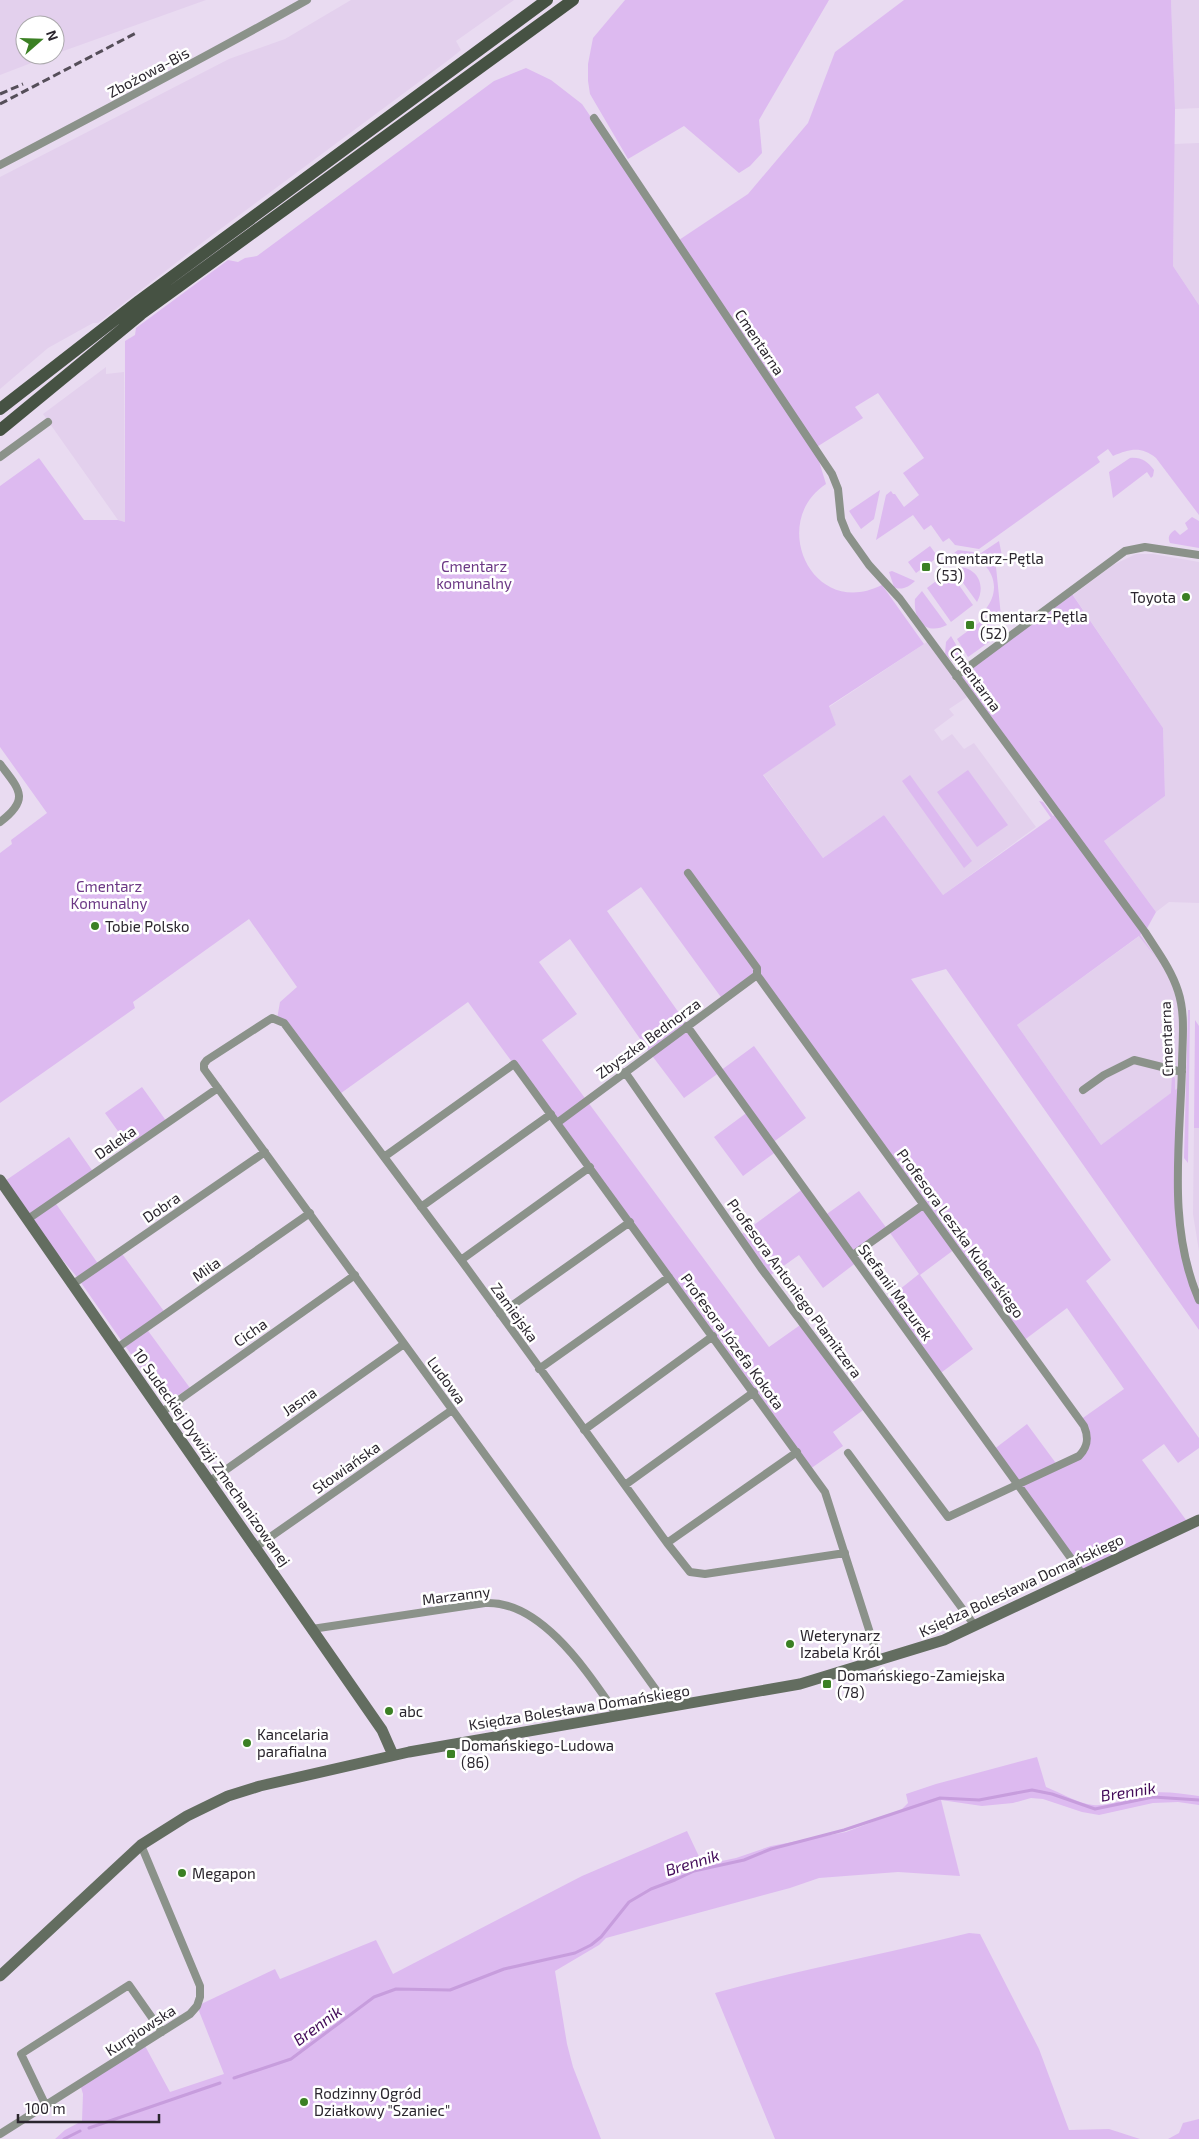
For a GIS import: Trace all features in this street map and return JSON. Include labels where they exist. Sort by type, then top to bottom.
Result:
[{"type":"main road","points":[[0,409],[139,301],[548,0]]},
{"type":"main road","points":[[0,430],[142,314],[573,0]]},
{"type":"main road","name":"10 Sudeckiej Dywizji Zmechanizowanej","points":[[0,1180],[384,1733],[394,1755]]},
{"type":"main road","name":"Księdza Bolesława Domańskiego","points":[[0,1976],[141,1845],[186,1816],[232,1794],[394,1755],[792,1686],[944,1640],[1199,1520]]},
{"type":"street","name":"Zbożowa-Bis","points":[[0,164],[225,47],[307,0]]},
{"type":"street","name":"Cmentarna","points":[[594,118],[832,474],[838,489],[841,519],[847,534],[869,565],[900,599],[1145,932],[1168,968],[1178,991],[1182,1007],[1182,1072],[1178,1177],[1179,1226],[1186,1262],[1199,1300]]},
{"type":"street","points":[[0,457],[48,422]]},
{"type":"street","points":[[956,676],[1125,552],[1145,547],[1199,555]]},
{"type":"street","points":[[0,764],[17,787],[19,798],[16,809],[0,822]]},
{"type":"street","name":"Profesora Leszka Kuberskiego","points":[[688,873],[757,968],[757,975],[1086,1431],[1086,1447],[1079,1456],[948,1518]]},
{"type":"street","name":"Zbyszka Bednorza","points":[[557,1123],[757,975]]},
{"type":"street","name":"Zamiejska","points":[[204,1069],[204,1064],[207,1060],[272,1018],[284,1023],[461,1260],[686,1568],[696,1574],[845,1553]]},
{"type":"street","name":"Stefanii Mazurek","points":[[687,1026],[1083,1575]]},
{"type":"street","points":[[1083,1090],[1104,1075],[1134,1060],[1182,1072]]},
{"type":"street","name":"Profesora Józefa Kokota","points":[[384,1158],[514,1064],[826,1492],[878,1661]]},
{"type":"street","name":"Ludowa","points":[[204,1069],[631,1654],[664,1701],[666,1708]]},
{"type":"street","name":"Profesora Antoniego Plamitzera","points":[[625,1072],[761,1268],[948,1518]]},
{"type":"street","name":"Daleka","points":[[28,1219],[218,1088]]},
{"type":"street","points":[[421,1207],[551,1114]]},
{"type":"street","name":"Dobra","points":[[73,1284],[265,1152]]},
{"type":"street","points":[[461,1260],[590,1167]]},
{"type":"street","points":[[853,1256],[924,1205]]},
{"type":"street","name":"Miła","points":[[118,1348],[310,1213]]},
{"type":"street","points":[[500,1314],[630,1222]]},
{"type":"street","name":"Cicha","points":[[162,1412],[355,1275]]},
{"type":"street","points":[[539,1369],[669,1277]]},
{"type":"street","points":[[584,1430],[713,1336]]},
{"type":"street","name":"Jasna","points":[[210,1481],[404,1344]]},
{"type":"street","points":[[625,1485],[754,1392]]},
{"type":"street","name":"Słowiańska","points":[[256,1547],[452,1410]]},
{"type":"street","points":[[667,1543],[797,1452]]},
{"type":"street","points":[[848,1453],[975,1626]]},
{"type":"street","name":"Marzanny","points":[[312,1629],[485,1603],[503,1604],[528,1616],[553,1633],[571,1650],[608,1702],[615,1716]]},
{"type":"street","name":"Kurpiowska","points":[[0,2134],[190,2014],[197,2006],[200,1997],[200,1986],[141,1845]]},
{"type":"street","points":[[46,2106],[21,2054],[129,1985],[162,2032]]},
{"type":"shaded area","points":[[0,0],[206,0],[65,50],[65,15],[15,15],[15,65],[26,65],[0,75]]},
{"type":"shaded area","points":[[351,0],[514,0],[456,41],[461,50],[450,59],[207,239],[98,323],[93,323],[48,348],[0,389],[0,177],[229,59],[285,39]]},
{"type":"shaded area","points":[[1171,0],[1199,0],[1199,108],[1175,109]]},
{"type":"shaded area","points":[[1199,143],[1199,305],[1173,266],[1174,144]]},
{"type":"shaded area","points":[[106,367],[106,374],[124,372],[125,522],[118,520],[43,414]]},
{"type":"shaded area","points":[[1136,554],[1153,554],[1199,562],[1199,903],[1169,902],[1156,912],[1104,841],[1165,796],[1163,728],[1073,595],[1113,565]]},
{"type":"shaded area","points":[[930,640],[970,695],[949,709],[954,715],[934,730],[942,741],[952,734],[964,749],[974,743],[1036,827],[943,895],[884,815],[823,858],[763,774],[836,725],[829,707]]},
{"type":"shaded area","points":[[1145,932],[1178,991],[1181,1086],[1101,1145],[1017,1025]]},
{"type":"shaded area","points":[[1194,1128],[1199,1128],[1199,1251],[1193,1214]]},
{"type":"green space","points":[[625,0],[829,0],[759,120],[762,153],[750,166],[739,173],[684,126],[628,159],[590,94],[588,81],[588,64],[593,38]]},
{"type":"green space","name":"Cmentarz komunalny","points":[[904,0],[1171,0],[1175,109],[1173,266],[1199,305],[1199,515],[1151,454],[1135,450],[1113,456],[1108,449],[1097,457],[1100,462],[979,549],[955,545],[949,538],[943,542],[931,525],[924,530],[913,515],[876,540],[886,495],[891,491],[904,507],[919,495],[903,473],[924,458],[878,393],[855,407],[863,418],[815,448],[826,484],[809,501],[800,521],[800,542],[806,562],[818,578],[836,589],[857,592],[882,585],[924,644],[829,706],[836,725],[763,775],[823,858],[884,815],[943,895],[1051,818],[1039,801],[1043,802],[1053,816],[1057,813],[956,676],[1070,591],[1163,728],[1165,796],[1104,841],[1156,912],[1145,932],[1140,935],[1158,960],[1139,936],[1017,1025],[1101,1145],[1171,1093],[1172,1075],[1175,1078],[1175,1090],[1181,1086],[1179,1213],[1199,1300],[1199,1330],[946,969],[911,979],[1111,1260],[1086,1281],[1199,1438],[1199,1448],[1178,1463],[1164,1444],[1142,1460],[1189,1524],[1083,1575],[993,1450],[1027,1424],[1058,1466],[1086,1447],[1080,1420],[1124,1389],[1067,1308],[1023,1341],[955,1249],[920,1275],[973,1349],[938,1375],[885,1301],[919,1274],[888,1230],[923,1205],[757,976],[723,1000],[641,887],[607,911],[720,1071],[754,1046],[806,1118],[772,1143],[777,1151],[743,1176],[714,1137],[749,1111],[720,1072],[684,1098],[570,939],[539,962],[577,1014],[542,1040],[769,1347],[803,1323],[866,1408],[833,1432],[843,1446],[810,1469],[468,1002],[337,1096],[277,1019],[280,1002],[297,987],[249,919],[133,1002],[135,1008],[0,1103],[0,853],[12,844],[11,840],[47,813],[0,747],[0,486],[39,458],[84,520],[118,520],[125,522],[125,341],[135,335],[136,328],[228,260],[238,262],[245,258],[257,256],[494,81],[526,68],[551,80],[582,104],[676,242],[748,194],[808,123],[835,52]]},
{"type":"green space","points":[[1130,458],[1141,459],[1146,462],[1154,470],[1153,476],[1151,478],[1147,472],[1113,498],[1109,472]]},
{"type":"green space","points":[[880,490],[874,519],[861,529],[849,511]]},
{"type":"green space","points":[[1192,517],[1199,521],[1199,548],[1170,543],[1170,534],[1175,530],[1180,535],[1188,529],[1185,523]]},
{"type":"green space","points":[[999,541],[1002,556],[995,557],[1002,626],[984,611],[991,600],[994,589],[993,578],[988,569],[970,557],[959,556],[946,559],[958,550],[981,553]]},
{"type":"green space","points":[[930,546],[938,557],[916,573],[908,562]]},
{"type":"green space","points":[[959,567],[971,571],[978,579],[981,590],[977,602],[953,569]]},
{"type":"green space","points":[[892,571],[915,581],[905,588],[899,589],[894,587],[889,572]]},
{"type":"green space","points":[[949,571],[973,605],[951,622],[927,588]]},
{"type":"green space","points":[[922,591],[947,625],[933,629],[922,624],[916,613],[915,599]]},
{"type":"green space","points":[[984,619],[999,630],[992,640],[968,657],[957,639]]},
{"type":"green space","points":[[951,636],[966,662],[955,664],[945,654],[946,642]]},
{"type":"green space","points":[[968,770],[1008,825],[977,847],[937,792]]},
{"type":"green space","points":[[910,775],[972,861],[964,868],[902,781]]},
{"type":"green space","points":[[1188,1010],[1190,1010],[1188,1163],[1184,1158]]},
{"type":"green space","points":[[1195,1020],[1199,1026],[1199,1128],[1194,1128]]},
{"type":"green space","points":[[142,1087],[167,1122],[130,1148],[105,1113]]},
{"type":"green space","points":[[69,1137],[94,1173],[54,1201],[99,1265],[120,1251],[166,1314],[146,1328],[190,1388],[165,1403],[77,1277],[28,1219],[2,1183]]},
{"type":"green space","points":[[804,1188],[824,1216],[859,1191],[888,1230],[853,1255],[857,1262],[823,1288],[799,1255],[768,1277],[739,1236]]},
{"type":"green space","points":[[1037,1757],[1046,1787],[1081,1802],[1100,1805],[1142,1794],[1161,1792],[1199,1796],[1199,1805],[1178,1802],[1153,1803],[1099,1815],[1082,1812],[1043,1799],[1031,1798],[1013,1803],[982,1806],[941,1800],[960,1876],[898,1872],[819,1878],[790,1888],[606,1938],[599,1945],[555,1971],[567,2044],[573,2067],[601,2139],[55,2139],[65,2130],[82,2121],[83,2094],[80,2084],[144,2044],[170,2092],[224,2074],[197,2006],[275,1969],[280,1979],[376,1940],[393,1974],[582,1876],[687,1831],[703,1865],[736,1858],[771,1846],[846,1832],[899,1812],[908,1803],[906,1794]]},
{"type":"green space","points":[[969,1933],[980,1934],[1039,2049],[1069,2130],[1109,2129],[1140,2139],[775,2139],[715,1993]]},
{"type":"green space","points":[[1199,2119],[1199,2139],[1168,2139],[1179,2133],[1183,2123]]},
{"type":"waterway","name":"Brennik","points":[[234,2078],[291,2059],[374,1997],[396,1989],[450,1990],[504,1969],[575,1953],[591,1945],[601,1937],[629,1902],[651,1889],[694,1871],[744,1860],[771,1849],[844,1830],[940,1798],[979,1800],[1032,1790],[1052,1794],[1095,1809],[1153,1797],[1199,1800]]},
{"type":"waterway","name":"Brennik","points":[[89,2128],[220,2083]]},
{"type":"waterway","name":"Brennik","points":[[64,2139],[80,2131]]},
{"type":"railway","points":[[0,104],[136,33]]},
{"type":"railway","points":[[0,94],[23,84]]},
{"type":"place","name":"Cmentarz-Pętla (53)","points":[[926,567]]},
{"type":"place","name":"Toyota","points":[[1186,597]]},
{"type":"place","name":"Cmentarz-Pętla (52)","points":[[970,625]]},
{"type":"place","name":"Tobie Polsko","points":[[95,926]]},
{"type":"place","name":"Weterynarz Izabela Król","points":[[790,1644]]},
{"type":"place","name":"Domańskiego-Zamiejska (78)","points":[[827,1684]]},
{"type":"place","name":"abc","points":[[389,1711]]},
{"type":"place","name":"Kancelaria parafialna","points":[[247,1743]]},
{"type":"place","name":"Domańskiego-Ludowa (86)","points":[[451,1754]]},
{"type":"place","name":"Megapon","points":[[182,1873]]},
{"type":"place","name":"Rodzinny Ogród Działkowy \"Szaniec\"","points":[[304,2102]]},
{"type":"park label","name":"Cmentarz Komunalny","points":[[109,894]]}]
